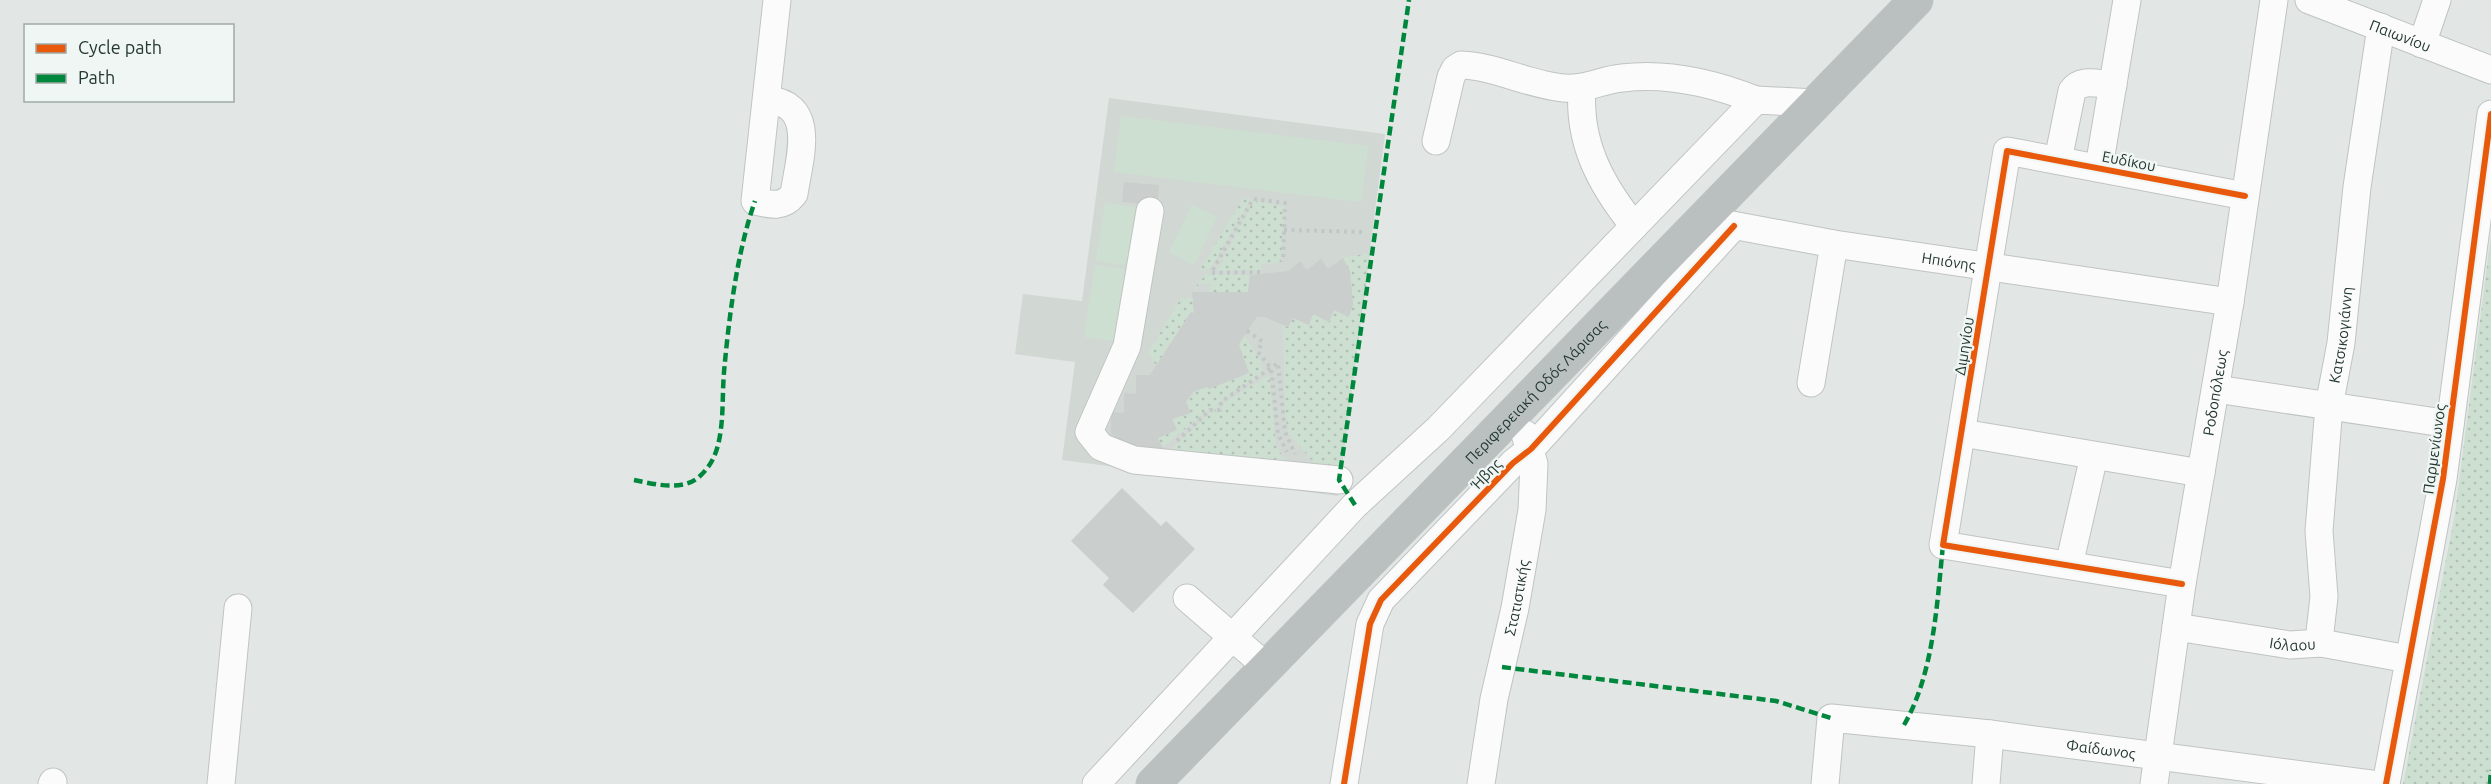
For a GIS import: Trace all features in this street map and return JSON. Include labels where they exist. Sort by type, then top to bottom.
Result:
[{"type":"highway","name":"Περιφερειακή Οδός Λάρισας","points":[[1153,784],[1916,0]]},
{"type":"street","points":[[768,100],[784,104],[799,116],[802,128],[794,194],[788,202],[778,206],[755,201],[768,100],[777,0]]},
{"type":"street","points":[[2099,167],[2127,0]]},
{"type":"street","name":"Ροδοπόλεως","points":[[2154,784],[2182,584],[2230,302],[2274,0]]},
{"type":"street","name":"Παιωνίου","points":[[2309,0],[2491,70]]},
{"type":"street","points":[[2422,44],[2437,0]]},
{"type":"street","name":"Κατσικογιάννη","points":[[2321,643],[2324,597],[2319,531],[2329,406],[2341,343],[2357,187],[2381,27]]},
{"type":"street","points":[[1436,141],[1451,76],[1461,65],[1562,88],[1582,89],[1641,75],[1702,82],[1756,100],[1815,103]]},
{"type":"street","points":[[2058,160],[2072,92],[2076,85],[2082,83],[2113,85]]},
{"type":"street","points":[[1582,89],[1582,125],[1594,164],[1612,199],[1634,226]]},
{"type":"street","points":[[1096,784],[1355,505],[1438,429],[1756,100]]},
{"type":"street","name":"Παρμενίωνος","points":[[2386,784],[2443,480],[2491,114]]},
{"type":"street","name":"Ευδίκου","points":[[2007,151],[2245,196]]},
{"type":"street","name":"Διμηνίου","points":[[2007,151],[1943,545],[2069,565]]},
{"type":"street","points":[[1150,211],[1126,346],[1089,432],[1101,447],[1134,460],[1318,475]]},
{"type":"street","name":"Ηπιόνης","points":[[1703,218],[1734,226],[1834,243],[2230,302]]},
{"type":"street","name":"Ήβης","points":[[1344,784],[1370,624],[1381,600],[1513,464],[1531,449],[1734,226]]},
{"type":"street","points":[[1811,383],[1834,243]]},
{"type":"street","points":[[2216,388],[2450,424]]},
{"type":"street","name":"Στατιστικής","points":[[1481,784],[1494,699],[1508,641],[1535,483],[1531,449],[1516,411]]},
{"type":"street","points":[[1962,433],[2201,473]]},
{"type":"street","points":[[2094,456],[2069,565],[2182,584]]},
{"type":"street","points":[[1187,598],[1267,667]]},
{"type":"street","points":[[220,784],[238,608]]},
{"type":"street","name":"Ιόλαου","points":[[2176,627],[2290,645],[2321,643],[2408,659]]},
{"type":"street","name":"Φαίδωνος","points":[[1825,784],[1831,718],[1990,734],[2371,784]]},
{"type":"street","points":[[1986,784],[1990,734]]},
{"type":"path","points":[[1260,272],[1211,273],[1253,199],[1285,203],[1283,262]]},
{"type":"path","points":[[1284,230],[1365,232]]},
{"type":"path","points":[[1248,331],[1262,341],[1258,352],[1271,368],[1278,434],[1285,449],[1318,475]]},
{"type":"path","points":[[1155,462],[1210,410],[1220,410],[1221,402],[1278,363],[1285,432],[1318,475]]},
{"type":"shaded area","points":[[1109,98],[1385,134],[1338,496],[1062,460],[1075,362],[1015,354],[1023,294],[1082,301]]},
{"type":"green space","points":[[1121,116],[1368,146],[1361,202],[1114,172]]},
{"type":"green space","points":[[1243,198],[1251,199],[1211,268],[1200,270]]},
{"type":"green space","points":[[1253,201],[1284,206],[1281,262],[1262,264],[1261,270],[1217,271]]},
{"type":"green space","points":[[1105,203],[1140,208],[1131,266],[1096,261]]},
{"type":"green space","points":[[1192,205],[1217,217],[1194,265],[1169,252]]},
{"type":"green space","points":[[2491,235],[2491,784],[2403,784],[2455,513]]},
{"type":"green space","points":[[1370,253],[1341,472],[1321,471],[1289,434],[1285,416],[1283,325],[1288,327],[1293,318],[1313,314],[1329,322],[1334,310],[1349,316],[1352,287],[1343,258]]},
{"type":"green space","points":[[1095,265],[1131,270],[1120,342],[1084,337]]},
{"type":"green space","points":[[1206,274],[1250,275],[1248,292],[1210,292],[1210,283],[1199,284],[1197,290],[1195,288]]},
{"type":"green space","points":[[1181,298],[1193,298],[1194,313],[1191,312],[1156,365],[1148,353]]},
{"type":"green space","points":[[1244,335],[1260,360],[1264,372],[1220,401],[1216,411],[1209,409],[1163,447],[1158,438],[1177,430],[1172,419],[1191,413],[1186,402]]},
{"type":"green space","points":[[1269,375],[1276,444],[1288,467],[1168,453],[1210,412],[1220,412],[1222,404]]},
{"type":"building","points":[[1124,182],[1159,185],[1157,206],[1122,202]]},
{"type":"building","points":[[1343,258],[1350,271],[1353,304],[1349,317],[1334,310],[1329,322],[1313,314],[1309,325],[1293,318],[1288,327],[1265,317],[1257,317],[1239,344],[1249,373],[1209,389],[1207,387],[1193,392],[1186,402],[1191,413],[1172,419],[1177,430],[1158,438],[1164,451],[1139,453],[1111,434],[1111,412],[1124,413],[1124,393],[1136,394],[1136,375],[1150,375],[1191,312],[1194,313],[1192,292],[1248,292],[1250,275],[1288,271],[1300,261],[1307,270],[1321,259],[1328,269]]},
{"type":"building","points":[[1122,488],[1161,526],[1166,521],[1195,549],[1133,613],[1103,585],[1109,578],[1071,541]]},
{"type":"marked path","points":[[1355,505],[1339,480],[1409,0]]},
{"type":"marked path","points":[[634,480],[668,486],[685,484],[703,473],[715,454],[721,427],[728,329],[743,242],[755,201]]},
{"type":"marked path","points":[[1904,725],[1914,705],[1928,660],[1936,614],[1943,545]]},
{"type":"marked path","points":[[1502,667],[1776,701],[1831,718]]},
{"type":"marked path","points":[[2490,784],[2491,770]]},
{"type":"cycle path","points":[[2386,784],[2443,479],[2491,114]]},
{"type":"cycle path","points":[[2182,584],[1943,545],[2007,151],[2245,196]]},
{"type":"cycle path","points":[[1344,784],[1370,624],[1381,600],[1513,463],[1531,449],[1734,226]]}]
